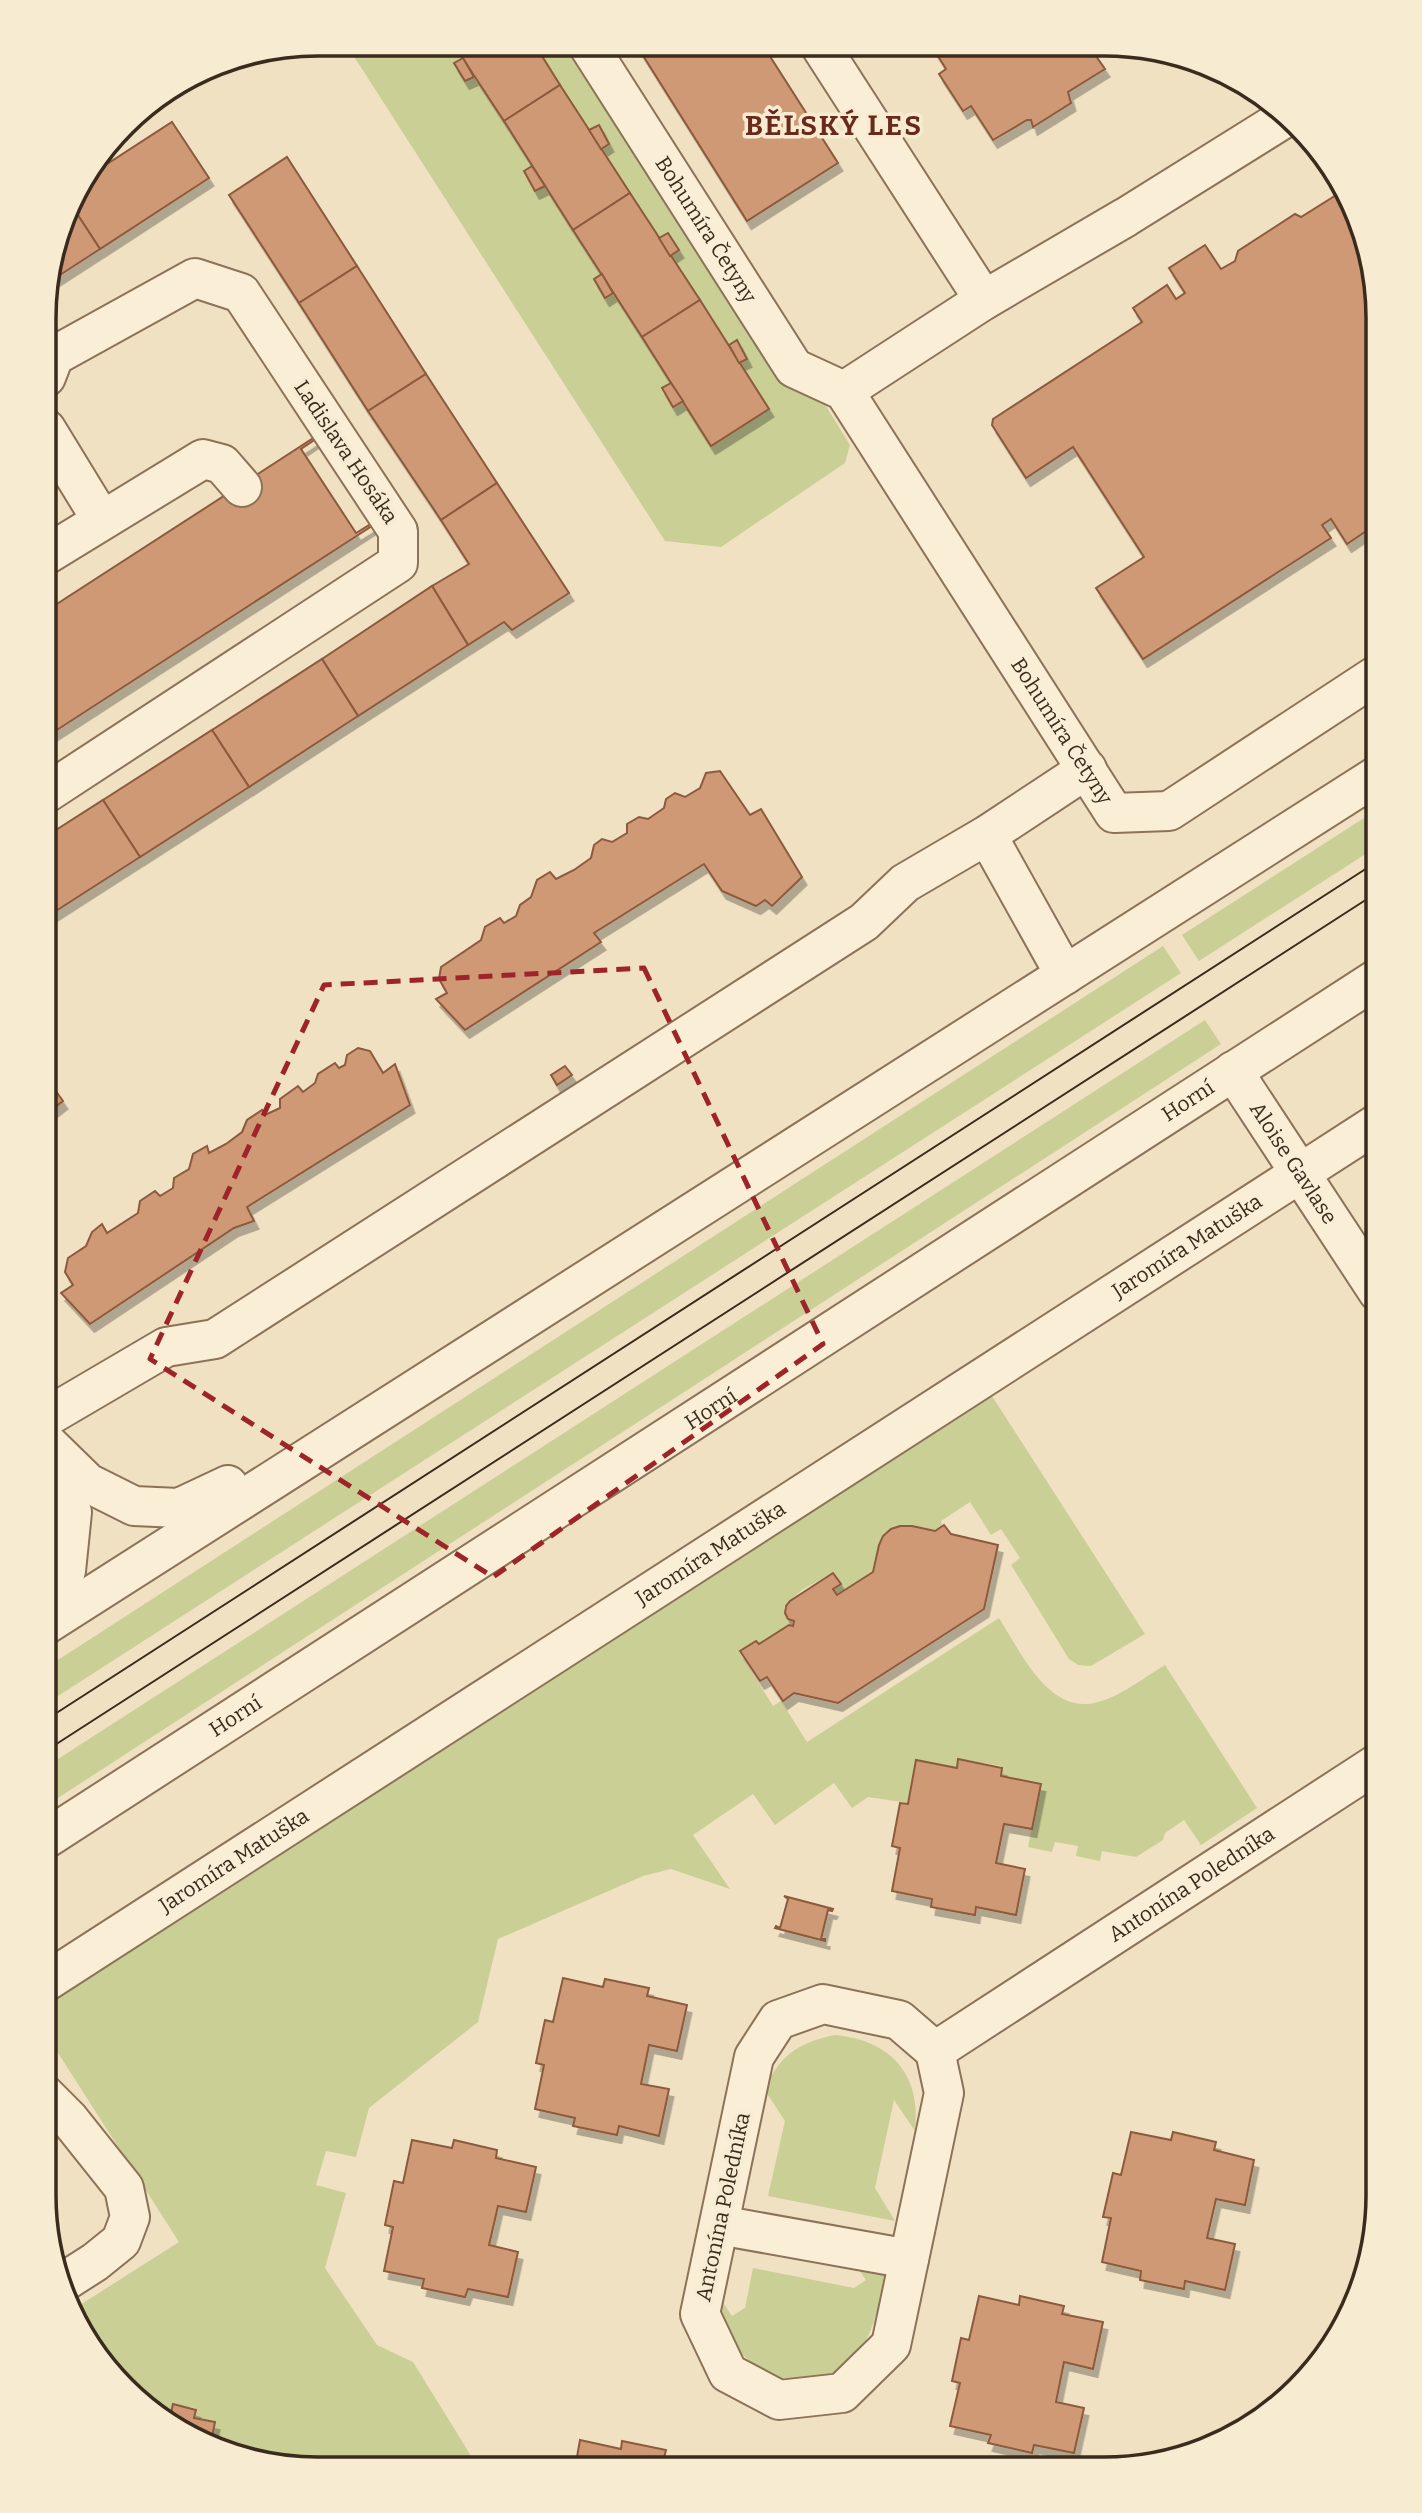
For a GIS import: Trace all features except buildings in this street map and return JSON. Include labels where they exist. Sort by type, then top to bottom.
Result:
[{"type":"street","name":"Bohumíra Četyny","points":[[594,56],[794,368],[844,390],[1114,813],[1169,811],[1366,682]]},
{"type":"street","points":[[827,56],[984,300]]},
{"type":"street","points":[[844,390],[984,300],[1126,217],[1279,123]]},
{"type":"street","name":"Ladislava Hosáka","points":[[56,355],[195,278],[241,293],[398,531],[398,563],[56,787]]},
{"type":"street","points":[[56,445],[101,519]]},
{"type":"street","points":[[56,548],[203,459],[222,464],[242,487]]},
{"type":"street","points":[[56,1411],[166,1346],[215,1339],[864,922],[905,883],[987,835],[1087,769]]},
{"type":"street","points":[[56,1618],[1366,783]]},
{"type":"street","points":[[987,835],[1065,975]]},
{"type":"street","name":"Horní","points":[[56,1832],[1366,986]]},
{"type":"street","name":"Aloise Gavlase","points":[[1233,1071],[1366,1273]]},
{"type":"street","name":"Jaromíra Matuška","points":[[56,1975],[1366,1131]]},
{"type":"street","points":[[56,1452],[88,1483],[134,1506],[179,1508],[230,1484],[356,1402],[422,1364],[496,1338]]},
{"type":"street","points":[[56,1479],[72,1512],[66,1571],[56,1583]]},
{"type":"street","name":"Antonína Poledníka","points":[[935,2051],[1366,1771]]},
{"type":"street","name":"Antonína Poledníka","points":[[823,2004],[899,2020],[935,2051],[944,2093],[891,2345],[842,2393],[779,2400],[728,2373],[700,2314],[754,2057],[778,2020],[823,2004]]},
{"type":"street","points":[[56,2106],[124,2188],[130,2217],[121,2241],[70,2278]]},
{"type":"street","points":[[719,2225],[909,2259]]},
{"type":"highlighted area","points":[[644,968],[823,1344],[493,1577],[150,1359],[324,985]]},
{"type":"green space","points":[[354,56],[579,56],[812,394],[826,406],[850,445],[845,463],[721,547],[665,541]]},
{"type":"green space","points":[[1366,817],[1366,854],[1199,961],[1182,935]]},
{"type":"green space","points":[[1163,946],[1181,973],[56,1697],[56,1661]]},
{"type":"green space","points":[[1205,1020],[1221,1044],[56,1799],[56,1760]]},
{"type":"green space","points":[[992,1396],[1145,1634],[1091,1666],[1078,1665],[1069,1659],[1011,1565],[1020,1558],[1001,1529],[991,1535],[970,1502],[941,1521],[942,1525],[933,1531],[905,1527],[889,1530],[879,1544],[872,1572],[836,1595],[832,1590],[839,1585],[832,1573],[802,1590],[784,1606],[784,1613],[792,1622],[791,1626],[757,1645],[754,1641],[739,1652],[773,1706],[781,1701],[807,1742],[999,1618],[1034,1673],[1058,1696],[1072,1702],[1087,1704],[1107,1699],[1165,1665],[1257,1808],[1201,1845],[1184,1820],[1165,1833],[1163,1840],[1136,1857],[1102,1851],[1100,1861],[1076,1856],[1078,1846],[1055,1842],[1052,1852],[1028,1847],[1041,1784],[1001,1776],[1001,1766],[959,1759],[956,1767],[917,1760],[908,1803],[868,1797],[852,1808],[834,1783],[775,1825],[753,1794],[693,1835],[730,1889],[671,1869],[643,1876],[498,1939],[478,2022],[369,2108],[356,2157],[326,2151],[316,2185],[346,2193],[325,2268],[377,2345],[413,2362],[472,2457],[318,2457],[284,2455],[250,2448],[212,2434],[215,2422],[194,2418],[195,2408],[173,2405],[171,2412],[121,2368],[100,2341],[80,2305],[179,2242],[56,2050],[56,1998]]},
{"type":"green space","points":[[835,2035],[872,2044],[886,2053],[907,2077],[913,2093],[915,2131],[894,2100],[875,2188],[895,2221],[768,2196],[785,2121],[764,2089],[777,2067],[792,2052],[810,2042]]},
{"type":"green space","points":[[852,2260],[886,2266],[869,2334],[846,2364],[824,2376],[801,2380],[777,2376],[756,2366],[738,2348],[725,2326],[720,2298],[732,2316],[745,2308],[753,2268],[854,2288],[866,2280]]},
{"type":"tram line","points":[[56,1713],[1366,869]]},
{"type":"tram line","points":[[56,1744],[1366,900]]},
{"type":"district","name":"BĚLSKÝ LES","points":[[834,125]]}]
